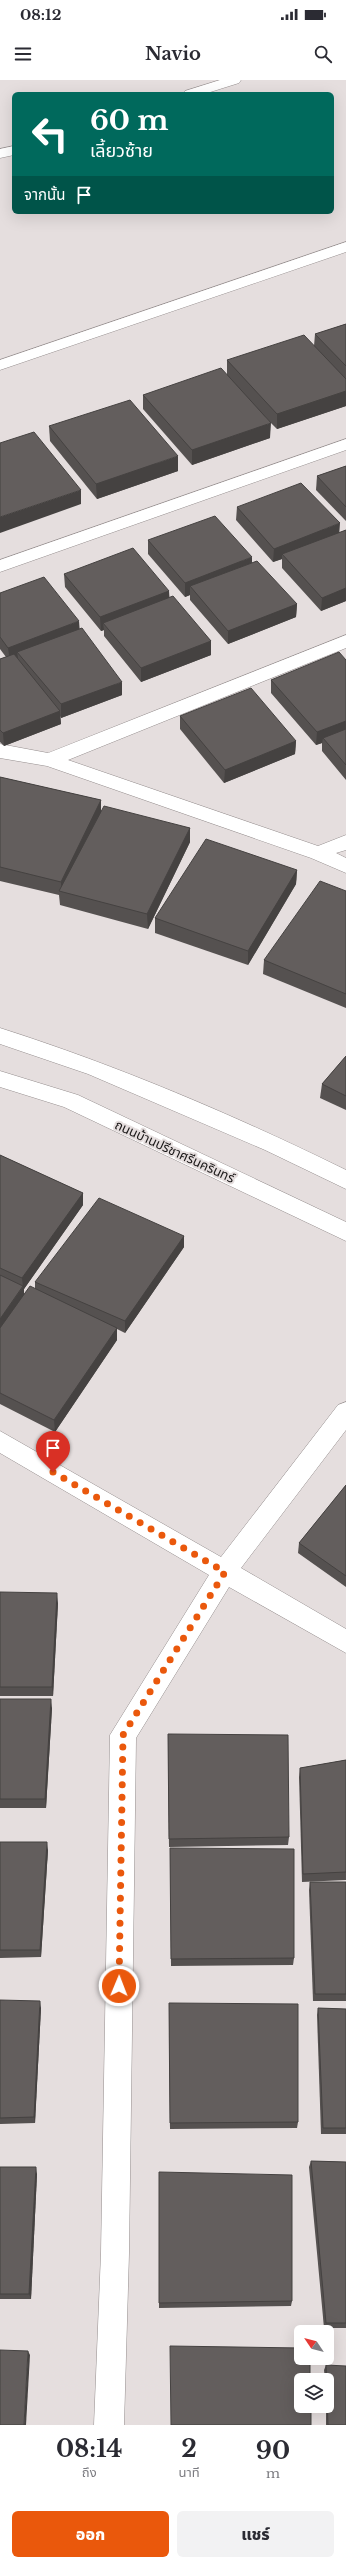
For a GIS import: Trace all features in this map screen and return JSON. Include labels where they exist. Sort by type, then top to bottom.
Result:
[{"type":"street","points":[[196,92],[234,80]]},
{"type":"street","points":[[0,154],[12,151]]},
{"type":"street","points":[[0,365],[346,247]]},
{"type":"street","points":[[0,566],[346,444]]},
{"type":"street","points":[[49,760],[346,641]]},
{"type":"street","points":[[0,751],[49,760],[318,853],[346,866]]},
{"type":"street","points":[[318,853],[346,842]]},
{"type":"street","points":[[0,1036],[102,1071],[273,1144],[346,1180]]},
{"type":"street","name":"ถนนบ้านปรีชาศรีนครินทร์","points":[[0,1079],[71,1101],[346,1232]]},
{"type":"street","points":[[109,2425],[115,2253],[123,1735],[225,1572],[346,1412]]},
{"type":"street","points":[[0,1441],[346,1642]]},
{"type":"building","points":[[346,324],[346,366],[315,334]]},
{"type":"building","points":[[304,335],[346,379],[346,391],[277,414],[227,360]]},
{"type":"building","points":[[221,368],[271,423],[192,450],[143,395]]},
{"type":"building","points":[[130,400],[178,456],[96,484],[49,426]]},
{"type":"building","points":[[34,432],[81,490],[0,517],[0,443]]},
{"type":"building","points":[[346,466],[346,507],[317,476]]},
{"type":"building","points":[[301,483],[340,523],[274,549],[237,507]]},
{"type":"building","points":[[215,516],[252,557],[185,583],[148,540]]},
{"type":"building","points":[[346,530],[346,588],[322,598],[282,554]]},
{"type":"building","points":[[133,548],[169,591],[100,617],[64,574]]},
{"type":"building","points":[[257,561],[297,604],[228,631],[190,586]]},
{"type":"building","points":[[44,577],[79,621],[8,648],[0,637],[0,593]]},
{"type":"building","points":[[173,596],[211,641],[141,668],[103,623]]},
{"type":"building","points":[[82,628],[122,682],[61,704],[17,652]]},
{"type":"building","points":[[339,652],[346,660],[346,721],[317,732],[271,680]]},
{"type":"building","points":[[14,654],[60,711],[3,733],[0,730],[0,659]]},
{"type":"building","points":[[251,688],[296,741],[225,770],[180,716]]},
{"type":"building","points":[[346,729],[346,765],[323,738]]},
{"type":"building","points":[[0,777],[101,800],[61,882],[0,867]]},
{"type":"building","points":[[104,806],[190,828],[147,914],[59,891]]},
{"type":"building","points":[[206,839],[297,870],[248,951],[155,918]]},
{"type":"building","points":[[320,881],[346,891],[346,994],[264,960]]},
{"type":"building","points":[[346,1056],[346,1096],[322,1084]]},
{"type":"building","points":[[0,1155],[83,1193],[22,1278],[0,1268]]},
{"type":"building","points":[[99,1198],[184,1236],[125,1321],[35,1282]]},
{"type":"building","points":[[0,1275],[23,1286],[0,1319]]},
{"type":"building","points":[[30,1286],[117,1328],[54,1420],[0,1393],[0,1328]]},
{"type":"building","points":[[346,1485],[346,1576],[299,1543]]},
{"type":"building","points":[[0,1592],[57,1593],[52,1687],[0,1687]]},
{"type":"building","points":[[0,1699],[51,1699],[45,1799],[0,1799]]},
{"type":"building","points":[[168,1734],[288,1735],[289,1837],[169,1839]]},
{"type":"building","points":[[346,1760],[346,1872],[303,1874],[300,1768]]},
{"type":"building","points":[[0,1842],[47,1842],[40,1950],[0,1950]]},
{"type":"building","points":[[170,1848],[294,1849],[294,1958],[171,1959]]},
{"type":"building","points":[[310,1882],[346,1882],[346,1994],[315,1994]]},
{"type":"building","points":[[0,2000],[40,2001],[34,2117],[0,2118]]},
{"type":"building","points":[[169,2003],[298,2004],[298,2122],[170,2123]]},
{"type":"building","points":[[318,2008],[346,2009],[346,2128],[323,2128]]},
{"type":"building","points":[[311,2161],[346,2162],[346,2323],[326,2323]]},
{"type":"building","points":[[0,2167],[36,2167],[29,2294],[0,2294]]},
{"type":"building","points":[[159,2172],[292,2175],[292,2301],[159,2303]]},
{"type":"building","points":[[170,2346],[294,2348],[294,2365],[310,2365],[310,2373],[294,2373],[294,2413],[311,2413],[311,2425],[171,2425]]},
{"type":"building","points":[[0,2350],[28,2351],[24,2425],[0,2425]]},
{"type":"building","points":[[326,2365],[346,2366],[346,2425],[328,2425],[328,2413],[334,2413],[334,2373],[326,2373]]},
{"type":"route","points":[[53,1472],[225,1572],[123,1735],[119,1986]]}]
